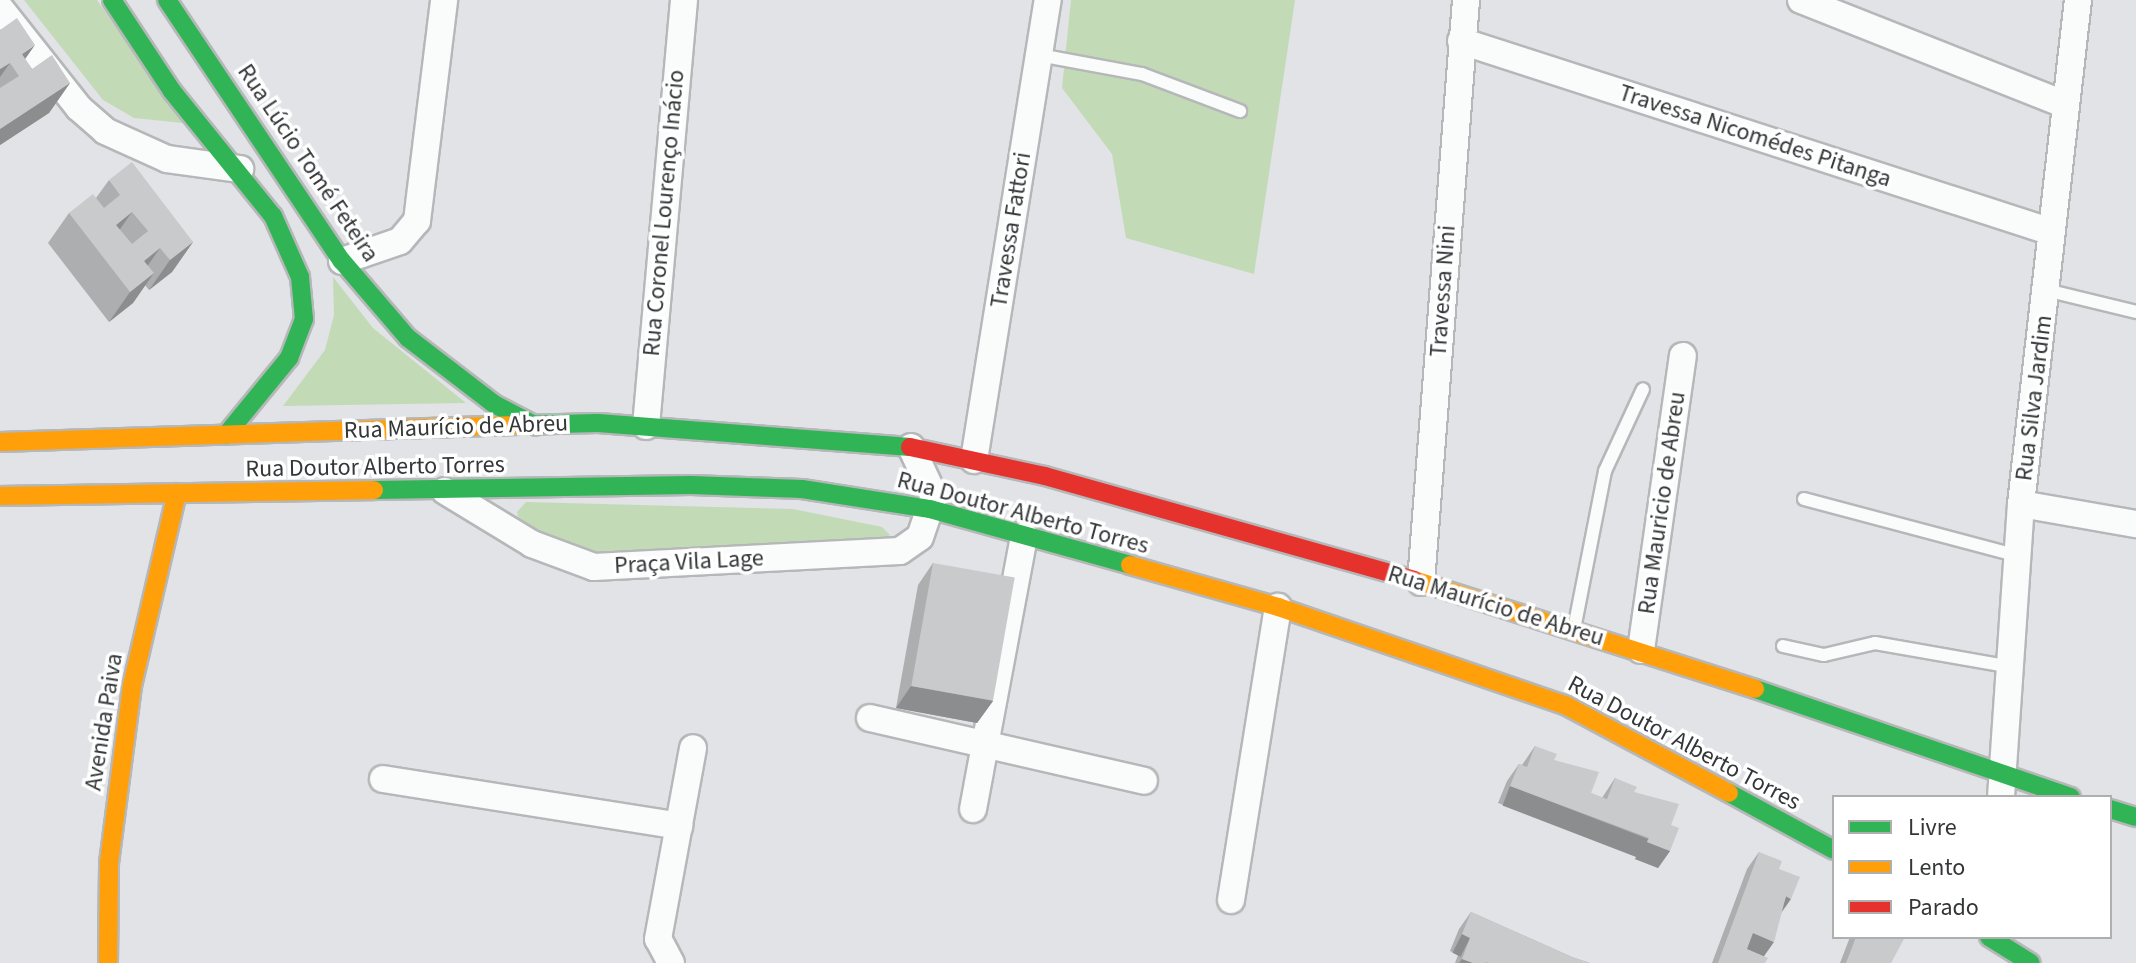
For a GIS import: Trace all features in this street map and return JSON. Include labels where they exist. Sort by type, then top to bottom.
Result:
[{"type":"main road","points":[[112,0],[172,91],[240,169],[285,239],[300,277],[304,319],[276,377],[226,435]]},
{"type":"main road","name":"Rua Lúcio Tomé Feteira","points":[[167,0],[342,261],[408,338],[494,404],[536,426]]},
{"type":"main road","name":"Rua Maurício de Abreu","points":[[0,442],[536,426],[646,426],[911,447],[974,460],[1421,582],[1641,650],[2003,786],[2059,795]]},
{"type":"main road","name":"Rua Doutor Alberto Torres","points":[[0,496],[802,489],[930,509],[1278,607],[1565,705],[1832,849]]},
{"type":"main road","name":"Avenida Paiva","points":[[108,963],[109,863],[128,716],[177,493]]},
{"type":"main road","points":[[2112,810],[2136,817]]},
{"type":"main road","points":[[1992,939],[2031,963]]},
{"type":"street","points":[[342,261],[400,241],[417,221],[444,0]]},
{"type":"street","name":"Rua Coronel Lourenço Inácio","points":[[646,426],[684,0]]},
{"type":"street","name":"Travessa Fattori","points":[[974,460],[1048,0]]},
{"type":"street","name":"Travessa Nini","points":[[1421,582],[1466,0]]},
{"type":"street","points":[[1801,0],[2064,104]]},
{"type":"street","name":"Rua Silva Jardim","points":[[2003,786],[2021,504],[2046,290],[2049,231],[2080,1]]},
{"type":"street","points":[[0,8],[79,108],[105,131],[167,159],[240,169]]},
{"type":"street","name":"Travessa Nicomédes Pitanga","points":[[1461,41],[2049,231]]},
{"type":"street","name":"Rua Mauricio de Abreu","points":[[1641,650],[1683,356]]},
{"type":"street","points":[[911,447],[931,481],[930,509]]},
{"type":"street","name":"Praça Vila Lage","points":[[442,490],[532,544],[594,567],[900,551],[920,537],[930,509]]},
{"type":"street","points":[[2021,504],[2136,524]]},
{"type":"street","points":[[973,809],[1024,536]]},
{"type":"street","points":[[1231,900],[1278,607]]},
{"type":"street","points":[[870,718],[1144,781]]},
{"type":"street","points":[[671,963],[658,939],[693,748]]},
{"type":"street","points":[[383,779],[679,826]]},
{"type":"lane","points":[[1039,55],[1142,74],[1240,111]]},
{"type":"lane","points":[[2046,290],[2136,312]]},
{"type":"lane","points":[[1573,631],[1605,471],[1643,389]]},
{"type":"lane","points":[[1804,499],[2018,556]]},
{"type":"lane","points":[[1783,646],[1824,655],[1875,643],[2011,667]]},
{"type":"green space","points":[[24,0],[97,0],[183,123],[134,118],[103,100]]},
{"type":"green space","points":[[1071,0],[1295,0],[1254,274],[1126,238],[1112,154],[1062,88]]},
{"type":"green space","points":[[333,277],[373,328],[466,403],[283,406],[325,350],[334,315]]},
{"type":"green space","points":[[526,502],[793,509],[882,527],[890,535],[880,541],[593,553],[520,523],[517,512]]},
{"type":"building","points":[[17,18],[35,45],[22,54],[32,69],[52,55],[70,83],[0,129],[0,88],[19,76],[10,63],[0,69],[0,30]]},
{"type":"building","points":[[132,162],[193,242],[170,260],[160,248],[144,261],[154,273],[130,292],[69,213],[93,194],[104,208],[120,195],[109,180]],"holes":[[[132,212],[148,231],[132,244],[116,225]]]},
{"type":"building","points":[[933,563],[1015,577],[993,701],[911,686]]},
{"type":"building","points":[[1535,746],[1557,754],[1554,760],[1599,772],[1591,793],[1607,799],[1615,778],[1637,787],[1634,792],[1679,804],[1671,825],[1679,828],[1670,851],[1647,842],[1649,838],[1510,786],[1519,764],[1527,767]]},
{"type":"building","points":[[1759,852],[1782,861],[1779,869],[1800,877],[1791,899],[1786,896],[1774,942],[1753,933],[1747,949],[1768,958],[1765,963],[1718,963]]},
{"type":"building","points":[[1471,912],[1590,963],[1473,963],[1462,959],[1470,938],[1462,934]]},
{"type":"building","points":[[1855,939],[1904,939],[1891,963],[1846,963]]},
{"type":"traffic: fast","points":[[112,0],[172,91],[273,216],[300,277],[304,319],[289,358],[226,435]]},
{"type":"traffic: fast","points":[[167,0],[342,261],[408,338],[494,404],[536,426]]},
{"type":"traffic: fast","points":[[519,425],[598,423],[910,447]]},
{"type":"traffic: fast","points":[[374,490],[691,485],[802,489],[930,509],[1130,565]]},
{"type":"traffic: fast","points":[[1755,689],[2065,795]]},
{"type":"traffic: fast","points":[[1729,793],[1832,849]]},
{"type":"traffic: fast","points":[[2112,810],[2136,817]]},
{"type":"traffic: fast","points":[[1992,939],[2031,963]]},
{"type":"traffic: slow","points":[[0,442],[519,425]]},
{"type":"traffic: slow","points":[[0,496],[374,490]]},
{"type":"traffic: slow","points":[[108,963],[109,863],[132,686],[177,493]]},
{"type":"traffic: slow","points":[[1130,565],[1278,607],[1565,705],[1729,793]]},
{"type":"traffic: slow","points":[[1414,580],[1755,689]]},
{"type":"traffic: jam","points":[[910,447],[1045,476],[1414,580]]}]
